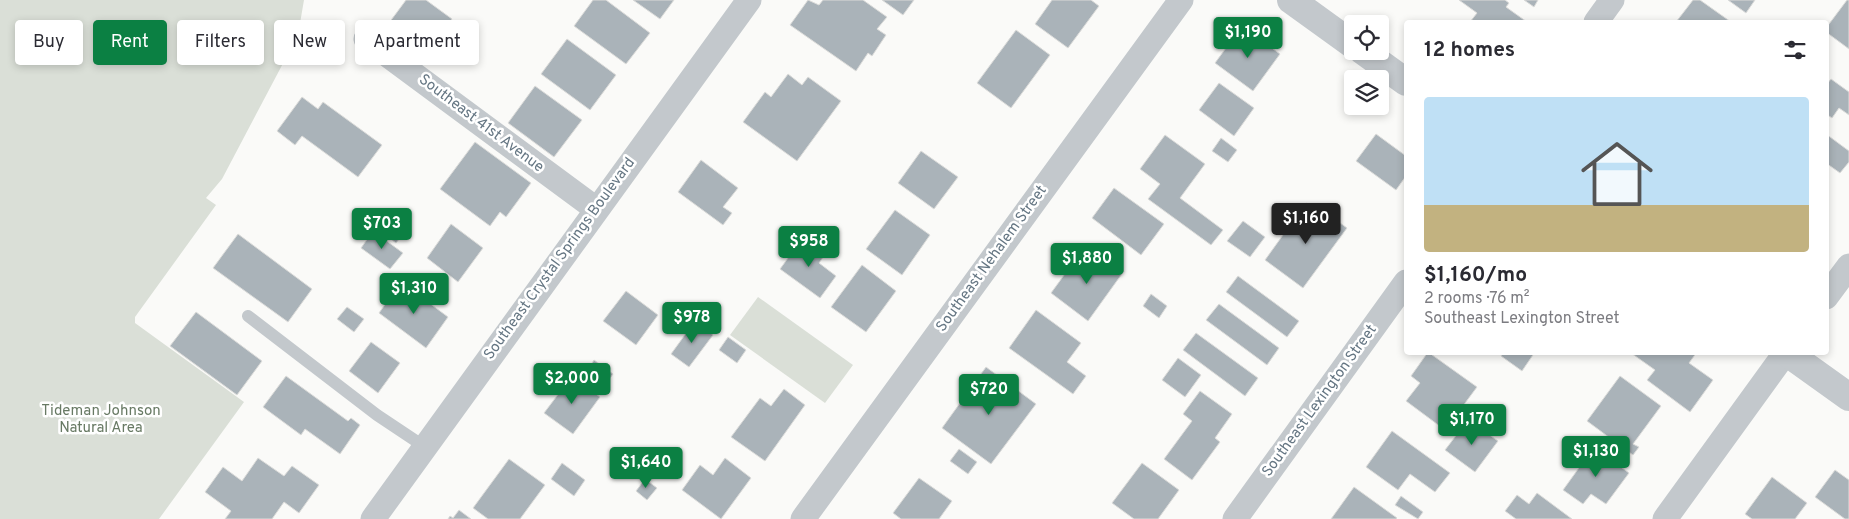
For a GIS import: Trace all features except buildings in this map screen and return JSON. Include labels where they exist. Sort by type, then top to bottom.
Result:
[{"type":"street","name":"Southeast Crystal Springs Boulevard","points":[[374,519],[748,0]]},
{"type":"street","name":"Southeast Nehalem Street","points":[[804,519],[1181,0]]},
{"type":"street","points":[[1291,0],[1344,38]]},
{"type":"street","points":[[1597,20],[1612,0]]},
{"type":"street","points":[[1375,60],[1404,81]]},
{"type":"street","name":"Southeast 41st Avenue","points":[[401,65],[596,209]]},
{"type":"street","points":[[1829,293],[1849,266]]},
{"type":"street","name":"Southeast Lexington Street","points":[[1235,519],[1404,285]]},
{"type":"street","points":[[1665,519],[1784,355]]},
{"type":"street","points":[[1790,355],[1849,397]]},
{"type":"lane","points":[[248,316],[377,415],[425,447]]},
{"type":"green space","name":"Tideman Johnson Natural Area","points":[[0,0],[304,0],[301,20],[274,20],[274,65],[282,65],[222,179],[206,198],[216,205],[135,317],[135,323],[244,402],[159,519],[0,519]]},
{"type":"green space","points":[[758,297],[853,365],[825,403],[730,335]]}]
